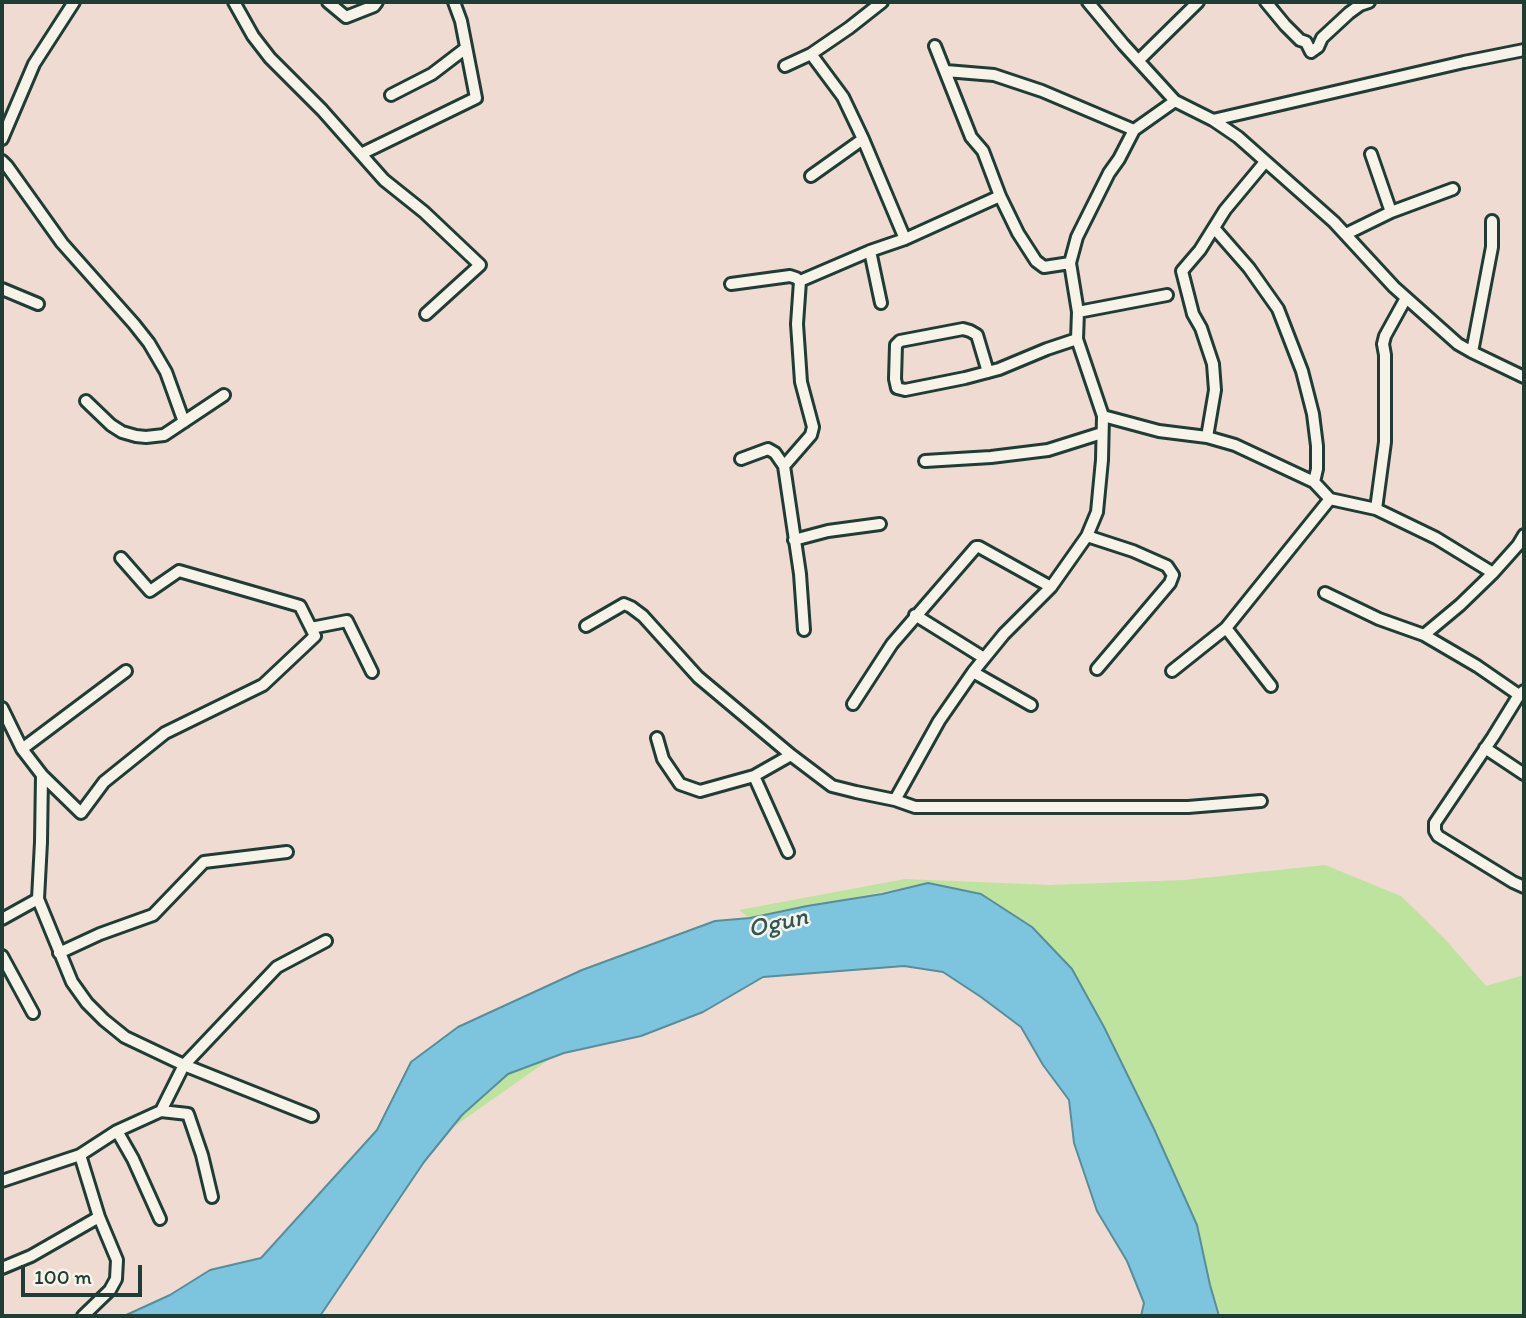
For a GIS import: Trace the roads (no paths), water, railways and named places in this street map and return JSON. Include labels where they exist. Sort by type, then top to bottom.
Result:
[{"type":"street","points":[[2,139],[34,64],[74,2]]},
{"type":"street","points":[[234,2],[253,36],[270,58],[322,110],[384,180],[480,265],[426,314]]},
{"type":"street","points":[[328,2],[346,17],[377,2]]},
{"type":"street","points":[[361,154],[475,98],[454,2]]},
{"type":"street","points":[[785,66],[811,54],[882,2]]},
{"type":"street","points":[[1088,2],[1175,101],[1213,120],[1238,137],[1334,222],[1394,287],[1458,344],[1523,374]]},
{"type":"street","points":[[1139,60],[1198,2]]},
{"type":"street","points":[[1266,2],[1284,25],[1306,42],[1311,52],[1349,13],[1369,2]]},
{"type":"street","points":[[935,46],[971,137],[984,151],[1000,196],[1018,233],[1036,261],[1045,267],[1070,263]]},
{"type":"street","points":[[391,95],[432,74],[466,48]]},
{"type":"street","points":[[1213,120],[1524,50]]},
{"type":"street","points":[[811,54],[843,97],[905,239]]},
{"type":"street","points":[[946,71],[994,75],[1042,91],[1134,130]]},
{"type":"street","points":[[895,800],[939,721],[973,672],[1004,634],[1051,587],[1087,536],[1097,512],[1104,416],[1077,339],[1078,312],[1070,263],[1077,237],[1134,130],[1175,101]]},
{"type":"street","points":[[811,176],[863,139]]},
{"type":"street","points":[[1371,155],[1391,212]]},
{"type":"street","points":[[2,161],[62,243],[149,343],[166,372],[184,422]]},
{"type":"street","points":[[1207,437],[1214,390],[1213,364],[1201,328],[1193,314],[1182,271],[1200,250],[1225,209],[1265,162]]},
{"type":"street","points":[[1346,234],[1391,212],[1453,189]]},
{"type":"street","points":[[731,284],[790,276],[800,281],[905,239],[1000,196]]},
{"type":"street","points":[[1472,352],[1492,247],[1492,220]]},
{"type":"street","points":[[1214,228],[1249,268],[1278,309],[1302,370],[1313,414],[1317,458],[1314,482]]},
{"type":"street","points":[[870,251],[881,303]]},
{"type":"street","points":[[784,466],[811,435],[813,427],[801,382],[797,324],[800,281]]},
{"type":"street","points":[[2,289],[37,304]]},
{"type":"street","points":[[1078,312],[1167,295]]},
{"type":"street","points":[[1376,509],[1385,442],[1383,344],[1406,298]]},
{"type":"street","points":[[988,372],[977,335],[971,331],[963,330],[900,341],[897,345],[895,379],[897,388],[901,390],[953,381],[988,372],[999,369],[1077,339]]},
{"type":"street","points":[[86,401],[122,432],[146,437],[164,435],[224,396]]},
{"type":"street","points":[[1104,416],[1159,431],[1207,437],[1235,446],[1314,482],[1330,499],[1376,509],[1436,538],[1493,573]]},
{"type":"street","points":[[925,461],[1048,450],[1102,433]]},
{"type":"street","points":[[741,459],[768,449],[775,453],[784,466],[800,574],[804,630]]},
{"type":"street","points":[[1172,671],[1226,628],[1330,499]]},
{"type":"street","points":[[794,540],[828,531],[880,524]]},
{"type":"street","points":[[1424,635],[1493,573],[1524,535]]},
{"type":"street","points":[[1087,536],[1133,551],[1167,566],[1173,575],[1170,583],[1097,669]]},
{"type":"street","points":[[853,704],[892,644],[976,547],[1051,587]]},
{"type":"street","points":[[2,708],[22,749],[42,775],[81,813],[104,782],[165,733],[262,685],[315,636],[300,606],[179,571],[150,591],[121,558]]},
{"type":"street","points":[[1325,593],[1379,620],[1424,635],[1522,693],[1435,823],[1435,831],[1438,836],[1524,887]]},
{"type":"street","points":[[586,626],[624,604],[631,607],[643,616],[698,677],[832,786],[915,807],[1188,807],[1262,800]]},
{"type":"street","points":[[915,615],[984,658]]},
{"type":"street","points":[[311,628],[347,621],[372,671]]},
{"type":"street","points":[[1226,628],[1271,686]]},
{"type":"street","points":[[22,749],[126,671]]},
{"type":"street","points":[[973,672],[1031,705]]},
{"type":"street","points":[[657,738],[663,759],[680,784],[700,791],[754,776],[791,755]]},
{"type":"street","points":[[1485,748],[1524,774]]},
{"type":"street","points":[[42,775],[38,899],[72,982],[87,1003],[125,1037],[184,1065],[312,1116]]},
{"type":"street","points":[[754,776],[788,852]]},
{"type":"street","points":[[60,953],[100,934],[153,915],[204,862],[287,852]]},
{"type":"street","points":[[2,919],[38,899]]},
{"type":"street","points":[[161,1111],[184,1065],[276,967],[326,941]]},
{"type":"street","points":[[2,956],[33,1013]]},
{"type":"street","points":[[2,1181],[80,1155],[117,1131],[161,1111],[188,1114],[212,1197]]},
{"type":"street","points":[[117,1131],[160,1219]]},
{"type":"street","points":[[80,1155],[99,1217],[117,1260],[116,1279],[110,1290],[83,1316]]},
{"type":"street","points":[[2,1268],[31,1256],[99,1217]]},
{"type":"water","name":"Ogun","points":[[928,883],[981,894],[1032,927],[1072,969],[1154,1129],[1197,1225],[1219,1316],[1141,1316],[1144,1303],[1127,1261],[1097,1211],[1074,1143],[1069,1100],[1043,1065],[1021,1027],[943,972],[904,966],[763,977],[703,1012],[641,1036],[564,1053],[508,1074],[462,1115],[424,1162],[320,1316],[124,1316],[170,1295],[210,1270],[261,1258],[377,1130],[411,1062],[458,1027],[582,970],[715,921],[750,918]]}]
